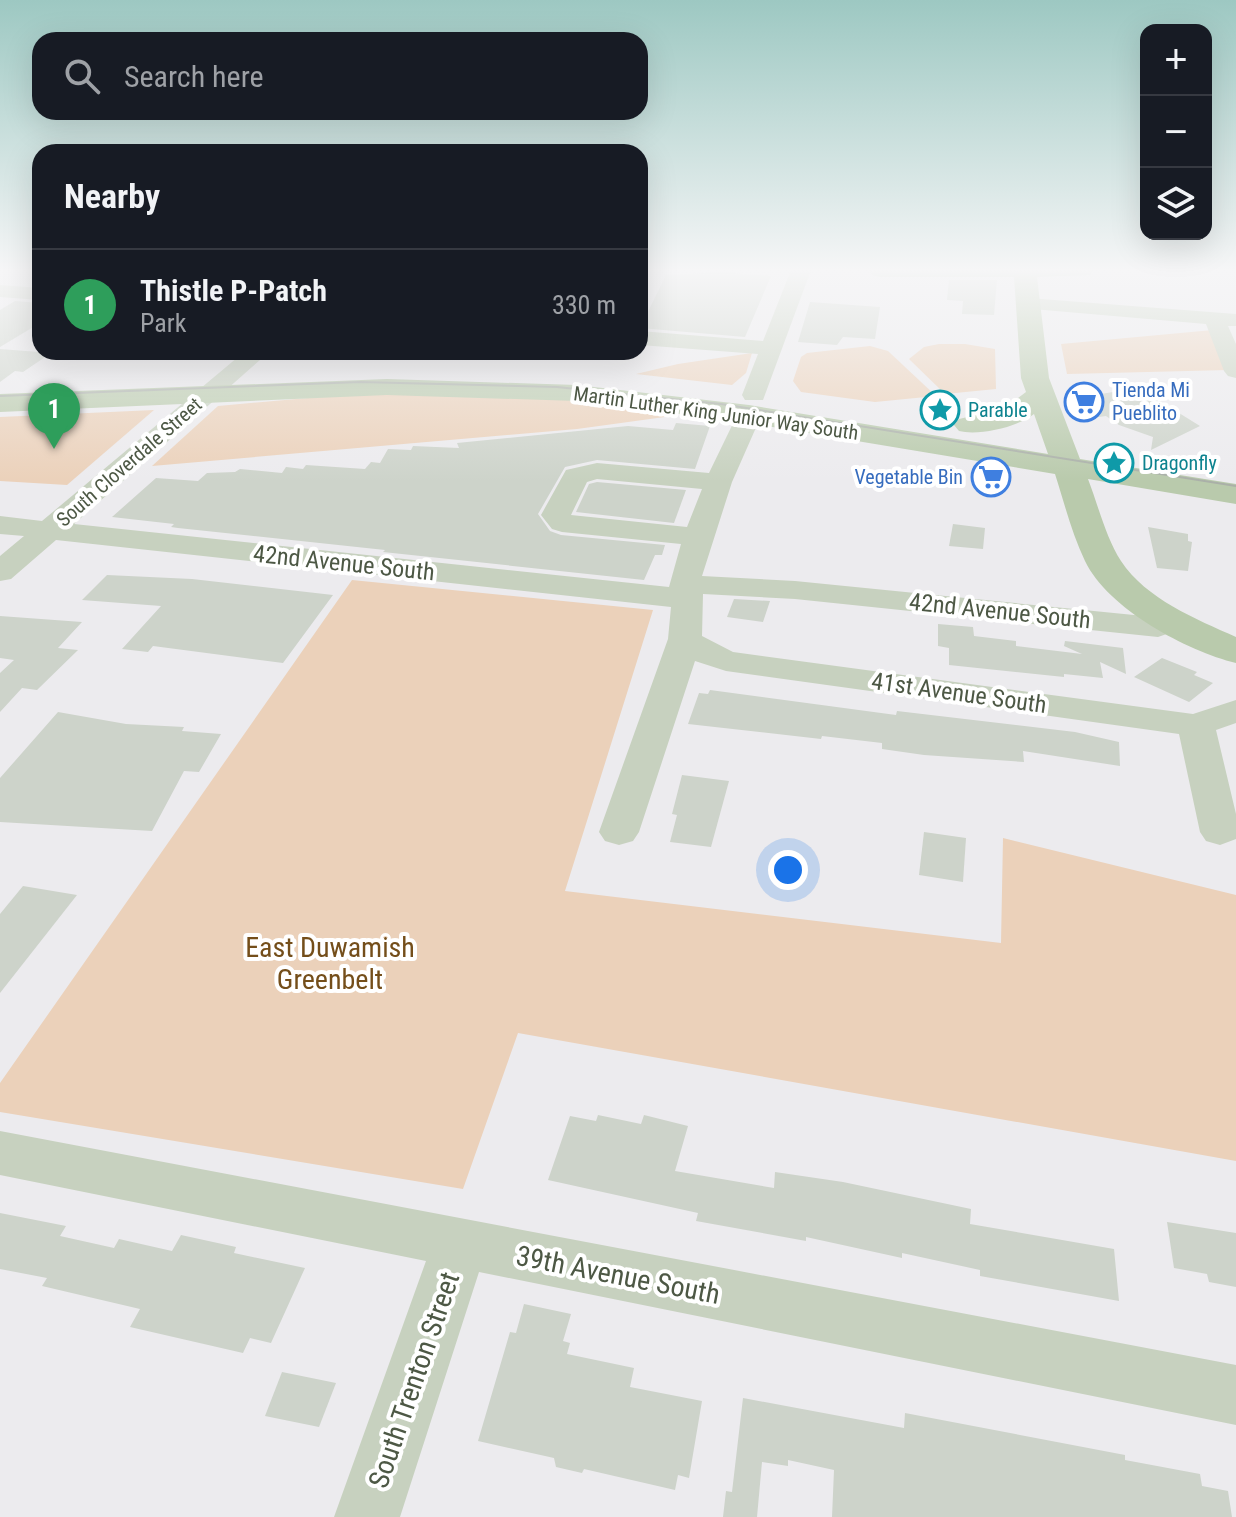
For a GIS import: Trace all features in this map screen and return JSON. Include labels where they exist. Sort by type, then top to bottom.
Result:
[{"type":"main road","points":[[1033,341],[1040,395],[1103,562],[1124,588],[1207,636]]},
{"type":"main road","name":"Martin Luther King Junior Way South","points":[[0,386],[362,369],[491,371],[649,382],[752,405],[1062,453],[1236,465]]},
{"type":"main road","name":"Martin Luther King Junior Way South","points":[[0,403],[387,387],[488,388],[752,405],[969,425],[1062,453],[1236,494]]},
{"type":"main road","points":[[969,425],[1015,415],[1040,395]]},
{"type":"street","points":[[677,341],[772,348]]},
{"type":"street","points":[[619,832],[685,639],[686,592],[698,537],[775,341]]},
{"type":"street","points":[[1230,341],[1236,371]]},
{"type":"street","name":"South Cloverdale Street","points":[[0,572],[248,360]]},
{"type":"street","points":[[698,537],[562,523],[555,515],[576,476],[597,471],[718,482]]},
{"type":"street","name":"42nd Avenue South","points":[[0,525],[686,592],[795,590],[1158,627],[1207,636]]},
{"type":"street","name":"41st Avenue South","points":[[685,639],[701,651],[726,661],[1196,725],[1236,711]]},
{"type":"street","points":[[1196,725],[1220,832]]},
{"type":"street","name":"39th Avenue South","points":[[0,1153],[1236,1395]]},
{"type":"street","name":"South Trenton Street","points":[[367,1517],[460,1244]]},
{"type":"green space","points":[[1096,341],[1217,341],[1228,370],[1067,374],[1061,344]]},
{"type":"green space","points":[[939,344],[995,349],[996,389],[945,394],[909,359],[924,347]]},
{"type":"green space","points":[[870,346],[888,351],[936,396],[875,402],[801,392],[793,381],[801,357],[807,353]]},
{"type":"green space","points":[[752,353],[746,373],[732,385],[636,374],[678,364]]},
{"type":"green space","points":[[414,393],[536,397],[659,409],[672,416],[577,429],[152,466],[218,406]]},
{"type":"green space","points":[[154,410],[67,485],[0,481],[0,417]]},
{"type":"green space","name":"East Duwamish Greenbelt","points":[[352,580],[653,610],[565,891],[1001,943],[1003,838],[1236,895],[1236,1161],[518,1033],[463,1189],[0,1112],[0,1083]]},
{"type":"building","points":[[798,341],[840,341],[837,345]]},
{"type":"building","points":[[0,349],[32,352],[32,360],[41,360],[23,372],[15,371],[0,382]]},
{"type":"building","points":[[1113,392],[1125,399],[1150,395],[1200,426],[1151,450],[1153,437],[1119,425],[1106,416],[1092,418],[1070,399]]},
{"type":"building","points":[[676,423],[710,426],[695,469],[597,460],[565,467],[538,514],[550,531],[561,535],[665,545],[662,555],[655,555],[644,580],[178,528],[171,527],[174,524],[112,517],[156,478],[198,481],[207,473],[240,469],[282,473],[286,467],[303,469],[306,465],[365,469],[371,462],[380,463],[388,449],[411,450],[413,446],[459,448],[457,443],[628,426],[673,430]]},
{"type":"building","points":[[597,482],[686,490],[674,523],[576,512],[589,484]]},
{"type":"building","points":[[953,524],[985,528],[983,549],[949,546]]},
{"type":"building","points":[[1148,527],[1188,534],[1188,541],[1192,542],[1188,571],[1157,568]]},
{"type":"building","points":[[107,575],[192,579],[333,595],[283,663],[153,646],[148,652],[122,649],[161,606],[82,600]]},
{"type":"building","points":[[734,599],[770,601],[763,622],[727,617]]},
{"type":"building","points":[[0,616],[82,622],[58,648],[78,650],[37,690],[22,688],[0,712],[0,673],[14,660],[0,658]]},
{"type":"building","points":[[938,624],[973,627],[974,636],[1016,641],[1016,646],[1082,654],[1064,646],[1065,641],[1123,648],[1126,674],[1100,662],[1103,678],[949,665],[949,648],[938,646]]},
{"type":"building","points":[[1162,658],[1197,672],[1194,675],[1213,683],[1189,702],[1134,677]]},
{"type":"building","points":[[710,690],[896,715],[897,711],[1075,732],[1119,742],[1120,766],[1023,751],[1024,762],[924,755],[882,749],[882,743],[688,724],[699,693],[708,694]]},
{"type":"building","points":[[58,712],[126,724],[184,727],[182,731],[221,734],[199,772],[184,771],[152,831],[0,822],[0,778]]},
{"type":"building","points":[[682,775],[729,781],[711,847],[670,842],[677,815],[672,814]]},
{"type":"building","points":[[924,832],[966,838],[963,882],[919,875]]},
{"type":"building","points":[[23,886],[77,895],[0,993],[0,914]]},
{"type":"building","points":[[598,1115],[641,1124],[644,1115],[688,1126],[675,1171],[774,1188],[775,1172],[843,1182],[971,1209],[970,1224],[1114,1249],[1119,1301],[980,1276],[980,1270],[902,1253],[902,1258],[806,1237],[806,1241],[696,1221],[698,1213],[548,1180],[570,1116],[596,1121]]},
{"type":"building","points":[[0,1213],[66,1226],[60,1236],[114,1248],[119,1239],[172,1251],[181,1235],[236,1247],[234,1253],[305,1268],[271,1343],[250,1338],[243,1353],[130,1327],[140,1309],[42,1286],[47,1278],[0,1269]]},
{"type":"building","points":[[1167,1222],[1236,1233],[1236,1287],[1209,1282],[1207,1274],[1174,1268]]},
{"type":"building","points":[[524,1304],[571,1314],[563,1341],[570,1343],[567,1354],[634,1368],[630,1387],[702,1401],[689,1478],[678,1475],[675,1490],[584,1469],[582,1473],[556,1467],[554,1458],[478,1441],[510,1332],[516,1333]]},
{"type":"building","points":[[282,1372],[336,1383],[319,1427],[265,1416]]},
{"type":"building","points":[[743,1398],[904,1428],[905,1413],[1125,1455],[1125,1460],[1200,1474],[1202,1486],[1228,1491],[1232,1517],[832,1517],[834,1470],[788,1460],[788,1466],[762,1462],[757,1517],[723,1517],[726,1491],[732,1492]]},
{"type":"tram line","points":[[0,396],[360,382],[557,387],[721,404],[1236,486]]},
{"type":"place","name":"Tienda Mi Pueblito","points":[[1084,402]]},
{"type":"place","name":"Parable","points":[[940,410]]},
{"type":"place","name":"Thistle P-Patch","points":[[54,449]]},
{"type":"place","name":"Dragonfly","points":[[1114,463]]},
{"type":"place","name":"Vegetable Bin","points":[[991,477]]}]
